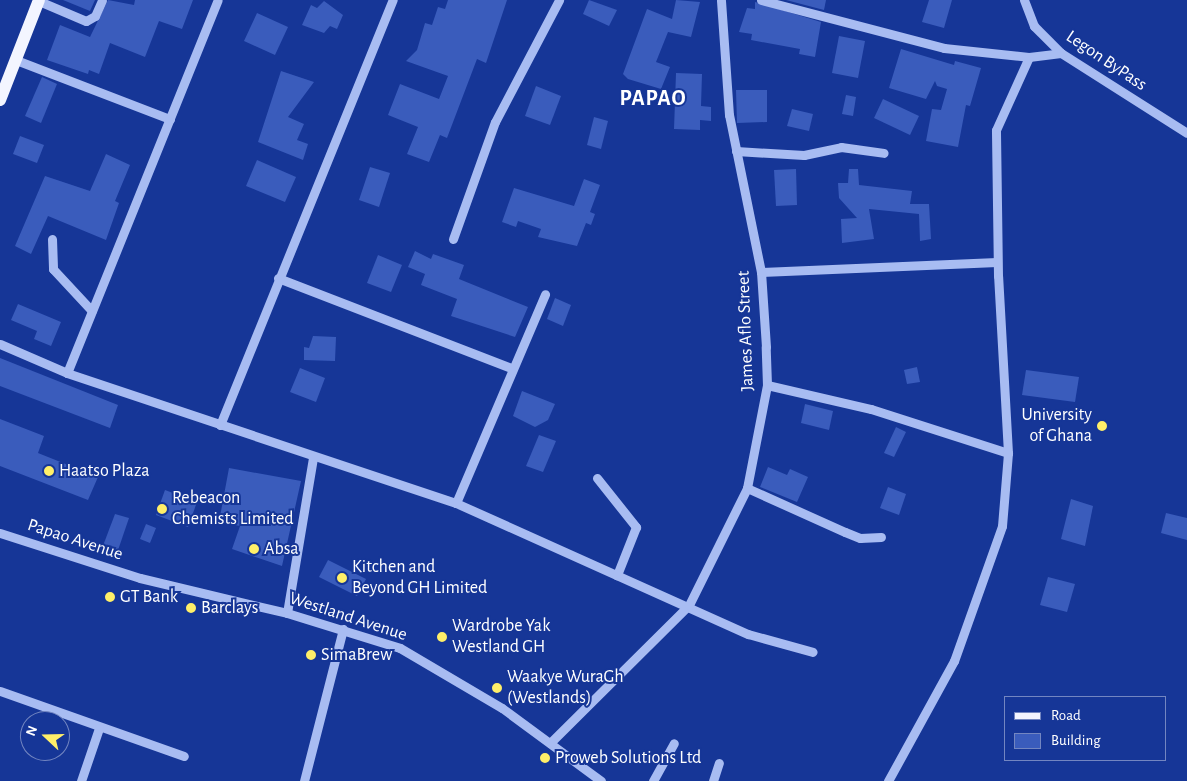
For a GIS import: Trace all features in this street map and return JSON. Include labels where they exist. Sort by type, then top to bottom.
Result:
[{"type":"main road","points":[[0,100],[39,0]]},
{"type":"street","points":[[39,0],[86,20],[96,16],[102,0]]},
{"type":"street","points":[[67,373],[218,0]]},
{"type":"street","points":[[220,425],[278,278],[393,0]]},
{"type":"street","points":[[453,239],[495,122],[559,0]]},
{"type":"street","name":"James Aflo Street","points":[[550,743],[689,605],[746,488],[767,385],[762,272],[736,151],[722,50],[721,0]]},
{"type":"street","points":[[761,0],[944,48],[1029,57],[1061,53]]},
{"type":"street","name":"Legon ByPass","points":[[1024,0],[1034,26],[1061,53],[1187,133]]},
{"type":"street","points":[[888,781],[936,697],[968,625],[1000,535],[1008,453],[998,262],[996,130],[1029,57]]},
{"type":"street","points":[[16,60],[170,119]]},
{"type":"street","points":[[736,151],[804,155],[853,147],[884,153]]},
{"type":"street","points":[[52,240],[53,269],[92,311]]},
{"type":"street","points":[[762,272],[998,262]]},
{"type":"street","points":[[278,278],[511,368]]},
{"type":"street","points":[[456,503],[511,368],[545,294]]},
{"type":"street","points":[[0,344],[67,373],[313,457],[456,503],[689,605],[748,634],[814,652]]},
{"type":"street","points":[[767,385],[871,409],[1008,453]]},
{"type":"street","points":[[288,613],[313,457]]},
{"type":"street","points":[[597,478],[636,527],[617,574]]},
{"type":"street","points":[[746,488],[860,538],[882,537]]},
{"type":"street","name":"Papao Avenue","points":[[0,533],[140,578]]},
{"type":"street","name":"Westland Avenue","points":[[140,578],[288,613],[343,628],[400,648],[431,664],[550,743],[601,781]]},
{"type":"street","points":[[304,781],[343,628]]},
{"type":"street","points":[[0,690],[99,728],[184,756]]},
{"type":"street","points":[[80,781],[99,728]]},
{"type":"street","points":[[653,781],[674,743]]},
{"type":"street","points":[[713,781],[719,764]]},
{"type":"building","points":[[63,0],[95,0],[90,11]]},
{"type":"building","points":[[108,0],[134,5],[135,0],[193,0],[182,29],[159,21],[145,57],[110,43],[99,74],[89,70],[88,74],[47,60],[60,25],[90,37]]},
{"type":"building","points":[[448,0],[507,0],[486,63],[477,59],[447,138],[440,135],[429,162],[407,154],[418,127],[388,115],[400,84],[439,99],[448,76],[406,61],[417,50],[425,23],[432,25],[438,7],[445,9]]},
{"type":"building","points":[[589,0],[617,10],[609,26],[583,14]]},
{"type":"building","points":[[676,0],[700,2],[691,37],[668,32],[656,62],[670,67],[661,89],[628,79],[623,74],[647,9],[672,19]]},
{"type":"building","points":[[786,0],[826,0],[824,10]]},
{"type":"building","points":[[929,0],[952,0],[944,28],[922,22]]},
{"type":"building","points":[[324,1],[343,15],[337,29],[330,26],[324,33],[302,25],[311,5],[317,8]]},
{"type":"building","points":[[755,2],[821,22],[815,57],[799,54],[800,49],[751,40],[752,34],[739,32],[747,8],[755,9]]},
{"type":"building","points":[[257,13],[288,27],[275,55],[244,41]]},
{"type":"building","points":[[839,36],[865,41],[858,78],[832,73]]},
{"type":"building","points":[[901,49],[954,65],[955,61],[981,68],[970,106],[966,105],[958,147],[926,141],[932,109],[941,110],[947,89],[937,86],[935,81],[926,99],[889,88]]},
{"type":"building","points":[[281,71],[314,82],[288,117],[304,124],[297,140],[308,144],[303,160],[258,142]]},
{"type":"building","points":[[676,73],[702,74],[701,106],[711,107],[711,121],[700,120],[700,130],[674,129]]},
{"type":"building","points":[[42,77],[57,84],[41,123],[25,116]]},
{"type":"building","points":[[536,86],[561,96],[550,125],[525,116]]},
{"type":"building","points":[[736,90],[767,90],[767,122],[737,123]]},
{"type":"building","points":[[846,95],[856,97],[853,116],[842,114]]},
{"type":"building","points":[[883,99],[919,116],[910,135],[874,118]]},
{"type":"building","points":[[792,109],[813,114],[809,131],[787,126]]},
{"type":"building","points":[[594,117],[608,121],[601,149],[587,145]]},
{"type":"building","points":[[20,136],[44,145],[37,163],[13,154]]},
{"type":"building","points":[[106,154],[130,165],[115,201],[119,203],[106,240],[48,216],[31,254],[15,246],[45,176],[90,191]]},
{"type":"building","points":[[257,160],[296,177],[285,202],[246,186]]},
{"type":"building","points":[[370,167],[390,173],[379,207],[359,200]]},
{"type":"building","points":[[796,169],[797,205],[776,206],[774,170]]},
{"type":"building","points":[[849,169],[858,169],[859,185],[912,191],[910,204],[929,204],[931,239],[920,241],[919,214],[869,209],[874,239],[842,243],[841,219],[857,218],[839,198],[838,183],[848,183]]},
{"type":"building","points":[[584,179],[600,185],[590,212],[595,214],[591,225],[586,223],[577,246],[538,237],[541,229],[518,221],[516,227],[502,222],[514,188],[574,206]]},
{"type":"building","points":[[415,251],[431,259],[433,254],[464,265],[459,279],[528,307],[515,337],[451,316],[457,299],[421,285],[425,274],[408,267]]},
{"type":"building","points":[[378,255],[402,265],[391,292],[367,283]]},
{"type":"building","points":[[555,298],[571,305],[563,326],[547,319]]},
{"type":"building","points":[[18,304],[61,322],[51,346],[34,339],[37,331],[11,320]]},
{"type":"building","points":[[313,336],[336,337],[335,361],[304,360],[304,347],[309,348]]},
{"type":"building","points":[[0,358],[118,405],[110,428],[0,386]]},
{"type":"building","points":[[917,367],[920,382],[907,384],[904,370]]},
{"type":"building","points":[[300,368],[325,378],[316,402],[290,392]]},
{"type":"building","points":[[1026,370],[1079,377],[1075,402],[1022,395]]},
{"type":"building","points":[[522,391],[555,404],[548,420],[535,427],[513,416]]},
{"type":"building","points":[[805,404],[833,411],[829,430],[801,423]]},
{"type":"building","name":"Haatso Plaza","points":[[0,419],[44,436],[38,453],[98,477],[88,500],[0,466]]},
{"type":"building","points":[[896,427],[906,432],[894,457],[884,453]]},
{"type":"building","points":[[539,435],[556,441],[543,472],[526,466]]},
{"type":"building","points":[[768,467],[787,475],[790,469],[808,477],[797,502],[760,487]]},
{"type":"building","points":[[229,468],[301,481],[282,566],[232,549],[240,526],[219,522]]},
{"type":"building","points":[[888,487],[906,494],[899,515],[880,508]]},
{"type":"building","points":[[165,490],[197,502],[188,527],[156,515]]},
{"type":"building","points":[[1071,499],[1093,506],[1085,546],[1061,539]]},
{"type":"building","points":[[1166,513],[1187,518],[1187,540],[1161,533]]},
{"type":"building","points":[[115,514],[129,518],[116,556],[101,551]]},
{"type":"building","points":[[146,524],[156,528],[150,543],[140,539]]},
{"type":"building","points":[[328,560],[366,579],[357,596],[319,577]]},
{"type":"building","points":[[1048,577],[1075,584],[1067,612],[1040,605]]},
{"type":"place","name":"University of Ghana","points":[[1102,426]]},
{"type":"place","name":"Haatso Plaza","points":[[49,471]]},
{"type":"place","name":"Rebeacon Chemists Limited","points":[[162,509]]},
{"type":"place","name":"Absa","points":[[254,549]]},
{"type":"place","name":"Kitchen and Beyond GH Limited","points":[[342,578]]},
{"type":"place","name":"GT Bank","points":[[110,597]]},
{"type":"place","name":"Barclays","points":[[191,608]]},
{"type":"place","name":"Wardrobe Yak Westland GH","points":[[442,637]]},
{"type":"place","name":"SimaBrew","points":[[311,655]]},
{"type":"place","name":"Waakye WuraGh (Westlands)","points":[[497,688]]},
{"type":"place","name":"Proweb Solutions Ltd","points":[[545,758]]},
{"type":"district","name":"PAPAO","points":[[653,99]]}]
